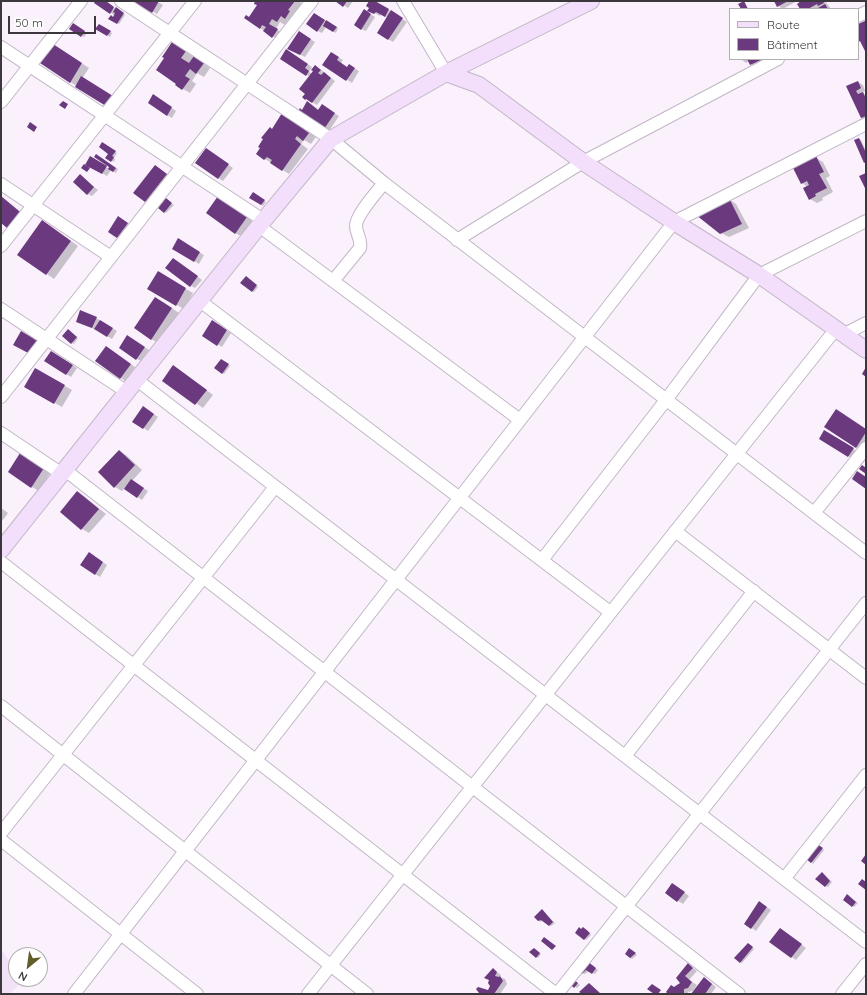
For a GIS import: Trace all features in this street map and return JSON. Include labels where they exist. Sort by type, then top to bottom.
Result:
[{"type":"main road","points":[[1,550],[261,223],[332,139],[446,73],[591,1]]},
{"type":"main road","points":[[446,73],[479,86],[584,162],[674,222],[760,275],[866,350]]},
{"type":"street","points":[[1,102],[81,1]]},
{"type":"street","points":[[121,1],[332,139],[384,183],[866,553]]},
{"type":"street","points":[[1,246],[195,1]]},
{"type":"street","points":[[1,397],[312,1]]},
{"type":"street","points":[[393,1],[406,6],[446,73]]},
{"type":"street","points":[[1,47],[182,166],[261,223],[333,281],[520,420]]},
{"type":"street","points":[[458,240],[584,162],[776,60]]},
{"type":"street","points":[[74,994],[674,222],[866,124]]},
{"type":"street","points":[[333,281],[360,248],[361,243],[356,230],[357,219],[384,183]]},
{"type":"street","points":[[1,184],[111,257]]},
{"type":"street","points":[[542,560],[666,400],[760,275],[866,221]]},
{"type":"street","points":[[200,301],[610,612]]},
{"type":"street","points":[[1,309],[47,339],[132,386],[275,487],[866,942]]},
{"type":"street","points":[[308,994],[736,454],[839,332],[866,323]]},
{"type":"street","points":[[1,433],[64,472],[204,577],[739,994]]},
{"type":"street","points":[[814,513],[866,448]]},
{"type":"street","points":[[1,833],[275,487]]},
{"type":"street","points":[[675,531],[866,678]]},
{"type":"street","points":[[1,562],[557,994],[866,603]]},
{"type":"street","points":[[625,756],[754,591]]},
{"type":"street","points":[[1,706],[367,994]]},
{"type":"street","points":[[784,879],[866,775]]},
{"type":"street","points":[[1,840],[197,994]]},
{"type":"street","points":[[842,994],[866,964]]},
{"type":"shaded area","points":[[1,949],[8,959],[8,987],[16,987],[10,994],[1,994]]},
{"type":"building","points":[[95,1],[106,1],[114,7],[110,14],[94,3]]},
{"type":"building","points":[[136,1],[159,1],[152,13],[135,3]]},
{"type":"building","points":[[255,1],[295,1],[288,10],[290,11],[285,19],[281,16],[277,22],[272,19],[269,24],[278,29],[272,38],[263,31],[266,27],[262,25],[260,29],[244,18],[246,15],[249,17],[257,5],[254,4]]},
{"type":"building","points":[[335,1],[347,1],[343,7]]},
{"type":"building","points":[[369,1],[375,1],[389,9],[385,17],[376,12],[374,14],[367,11],[369,8],[366,6]]},
{"type":"building","points":[[744,1],[748,8],[740,8],[738,4]]},
{"type":"building","points":[[774,1],[788,1],[777,7]]},
{"type":"building","points":[[801,1],[823,1],[824,3],[818,6],[817,4],[810,8],[799,8],[797,4]]},
{"type":"building","points":[[825,4],[827,8],[818,8]]},
{"type":"building","points":[[116,7],[124,13],[117,24],[108,19],[111,15],[113,17],[115,13],[113,12]]},
{"type":"building","points":[[364,9],[371,14],[361,30],[354,25]]},
{"type":"building","points":[[391,10],[403,18],[388,40],[377,33]]},
{"type":"building","points":[[314,13],[325,20],[317,32],[306,24]]},
{"type":"building","points":[[326,20],[337,27],[333,32],[323,26]]},
{"type":"building","points":[[866,22],[866,53],[859,42],[859,24]]},
{"type":"building","points":[[73,23],[85,31],[81,37],[69,29]]},
{"type":"building","points":[[99,24],[111,31],[107,36],[95,29]]},
{"type":"building","points":[[299,31],[311,39],[300,55],[287,49]]},
{"type":"building","points":[[172,42],[186,51],[181,58],[189,63],[194,56],[204,63],[196,74],[190,69],[185,76],[190,79],[182,90],[156,70],[164,58],[162,57]]},
{"type":"building","points":[[53,44],[82,63],[70,83],[40,63]]},
{"type":"building","points":[[286,49],[308,64],[305,68],[309,71],[306,76],[280,59]]},
{"type":"building","points":[[331,52],[339,57],[337,60],[347,67],[349,64],[355,68],[346,81],[322,65]]},
{"type":"building","points":[[748,60],[761,60],[750,65]]},
{"type":"building","points":[[315,65],[321,70],[318,73],[321,75],[324,72],[331,78],[312,103],[302,97],[305,94],[299,89],[313,71],[311,70]]},
{"type":"building","points":[[81,76],[113,96],[106,106],[75,87]]},
{"type":"building","points":[[858,81],[861,88],[856,91],[858,94],[863,92],[866,99],[866,116],[861,118],[846,86]]},
{"type":"building","points":[[153,94],[172,107],[167,116],[148,103]]},
{"type":"building","points":[[63,101],[68,104],[65,109],[59,105]]},
{"type":"building","points":[[307,101],[318,110],[322,104],[335,113],[324,129],[298,112],[300,108],[302,110]]},
{"type":"building","points":[[282,113],[309,133],[303,141],[297,136],[295,139],[301,144],[282,171],[270,163],[272,160],[267,157],[264,160],[256,154],[263,139],[261,138],[270,127],[272,129]]},
{"type":"building","points":[[30,122],[37,127],[34,132],[27,127]]},
{"type":"building","points":[[859,138],[866,153],[866,162],[864,163],[854,140]]},
{"type":"building","points":[[102,142],[116,151],[112,156],[114,157],[111,162],[105,158],[108,154],[99,147]]},
{"type":"building","points":[[206,148],[229,164],[218,179],[195,163]]},
{"type":"building","points":[[96,154],[116,168],[113,172],[108,169],[109,167],[94,157]]},
{"type":"building","points":[[90,156],[107,166],[102,174],[85,165]]},
{"type":"building","points":[[816,156],[824,172],[819,174],[827,188],[815,194],[816,196],[809,200],[803,188],[809,185],[807,181],[801,184],[793,168]]},
{"type":"building","points":[[84,164],[90,168],[87,172],[81,168]]},
{"type":"building","points":[[155,165],[167,174],[145,202],[133,193]]},
{"type":"building","points":[[866,173],[866,190],[859,176]]},
{"type":"building","points":[[80,174],[94,187],[87,195],[73,182]]},
{"type":"building","points":[[253,192],[265,200],[261,205],[249,198]]},
{"type":"building","points":[[1,196],[20,212],[7,228],[1,223]]},
{"type":"building","points":[[218,196],[247,217],[235,234],[206,213]]},
{"type":"building","points":[[166,198],[172,203],[164,213],[158,208]]},
{"type":"building","points":[[729,198],[742,224],[720,234],[696,215]]},
{"type":"building","points":[[118,216],[128,223],[117,238],[108,232]]},
{"type":"building","points":[[42,220],[71,241],[46,275],[17,255]]},
{"type":"building","points":[[178,238],[200,252],[194,262],[172,249]]},
{"type":"building","points":[[173,258],[198,276],[190,287],[165,268]]},
{"type":"building","points":[[158,271],[186,288],[176,306],[147,289]]},
{"type":"building","points":[[246,276],[257,285],[252,292],[240,283]]},
{"type":"building","points":[[155,297],[172,308],[151,340],[134,328]]},
{"type":"building","points":[[80,310],[97,317],[92,328],[76,322]]},
{"type":"building","points":[[100,320],[113,328],[107,337],[94,329]]},
{"type":"building","points":[[212,320],[227,330],[217,346],[202,336]]},
{"type":"building","points":[[68,329],[77,337],[71,344],[62,336]]},
{"type":"building","points":[[21,331],[38,341],[30,354],[13,345]]},
{"type":"building","points":[[127,335],[145,347],[136,360],[119,348]]},
{"type":"building","points":[[106,346],[131,364],[120,379],[95,361]]},
{"type":"building","points":[[51,351],[73,365],[66,375],[44,361]]},
{"type":"building","points":[[221,359],[229,364],[222,374],[214,368]]},
{"type":"building","points":[[173,365],[207,390],[195,405],[162,381]]},
{"type":"building","points":[[866,367],[866,377],[862,374]]},
{"type":"building","points":[[35,368],[65,385],[54,404],[24,387]]},
{"type":"building","points":[[143,406],[154,414],[143,429],[132,422]]},
{"type":"building","points":[[836,409],[866,429],[866,432],[856,448],[824,427]]},
{"type":"building","points":[[824,430],[854,448],[848,457],[819,439]]},
{"type":"building","points":[[119,450],[135,465],[114,488],[98,472]]},
{"type":"building","points":[[20,453],[44,468],[31,488],[8,472]]},
{"type":"building","points":[[862,465],[866,468],[866,474],[859,469]]},
{"type":"building","points":[[857,471],[866,477],[866,489],[852,479]]},
{"type":"building","points":[[131,479],[144,488],[137,498],[124,489]]},
{"type":"building","points":[[77,491],[99,509],[81,530],[60,512]]},
{"type":"building","points":[[89,552],[103,562],[95,575],[80,565]]},
{"type":"building","points":[[817,844],[823,848],[811,863],[805,858]]},
{"type":"building","points":[[866,854],[866,865],[861,861]]},
{"type":"building","points":[[822,872],[830,881],[825,887],[815,879]]},
{"type":"building","points":[[862,879],[866,882],[866,890],[858,884]]},
{"type":"building","points":[[672,883],[685,892],[677,902],[665,893]]},
{"type":"building","points":[[847,894],[856,902],[852,907],[843,900]]},
{"type":"building","points":[[759,901],[767,907],[751,929],[744,924]]},
{"type":"building","points":[[542,909],[553,922],[549,926],[541,920],[538,921],[534,917]]},
{"type":"building","points":[[579,927],[581,929],[583,927],[590,933],[584,940],[575,933]]},
{"type":"building","points":[[780,928],[802,944],[791,958],[769,942]]},
{"type":"building","points":[[544,937],[556,946],[552,950],[541,941]]},
{"type":"building","points":[[748,943],[753,947],[740,963],[734,958]]},
{"type":"building","points":[[534,948],[540,953],[536,958],[529,952]]},
{"type":"building","points":[[629,948],[636,953],[630,958],[625,954]]},
{"type":"building","points":[[587,961],[596,968],[592,974],[586,970],[582,974],[579,971]]},
{"type":"building","points":[[688,963],[693,968],[685,976],[692,982],[688,988],[684,989],[684,994],[668,994],[666,992],[671,985],[674,987],[680,983],[676,978]]},
{"type":"building","points":[[493,968],[497,972],[495,976],[500,976],[503,981],[494,994],[478,994],[479,993],[476,989],[478,987],[488,990],[490,986],[488,983],[489,980],[484,978]]},
{"type":"building","points":[[704,977],[712,984],[705,994],[691,994]]},
{"type":"building","points":[[573,979],[578,983],[574,988],[569,983]]},
{"type":"building","points":[[589,983],[600,993],[599,994],[582,994],[579,992]]},
{"type":"building","points":[[652,984],[661,990],[658,994],[654,994],[647,989]]}]
